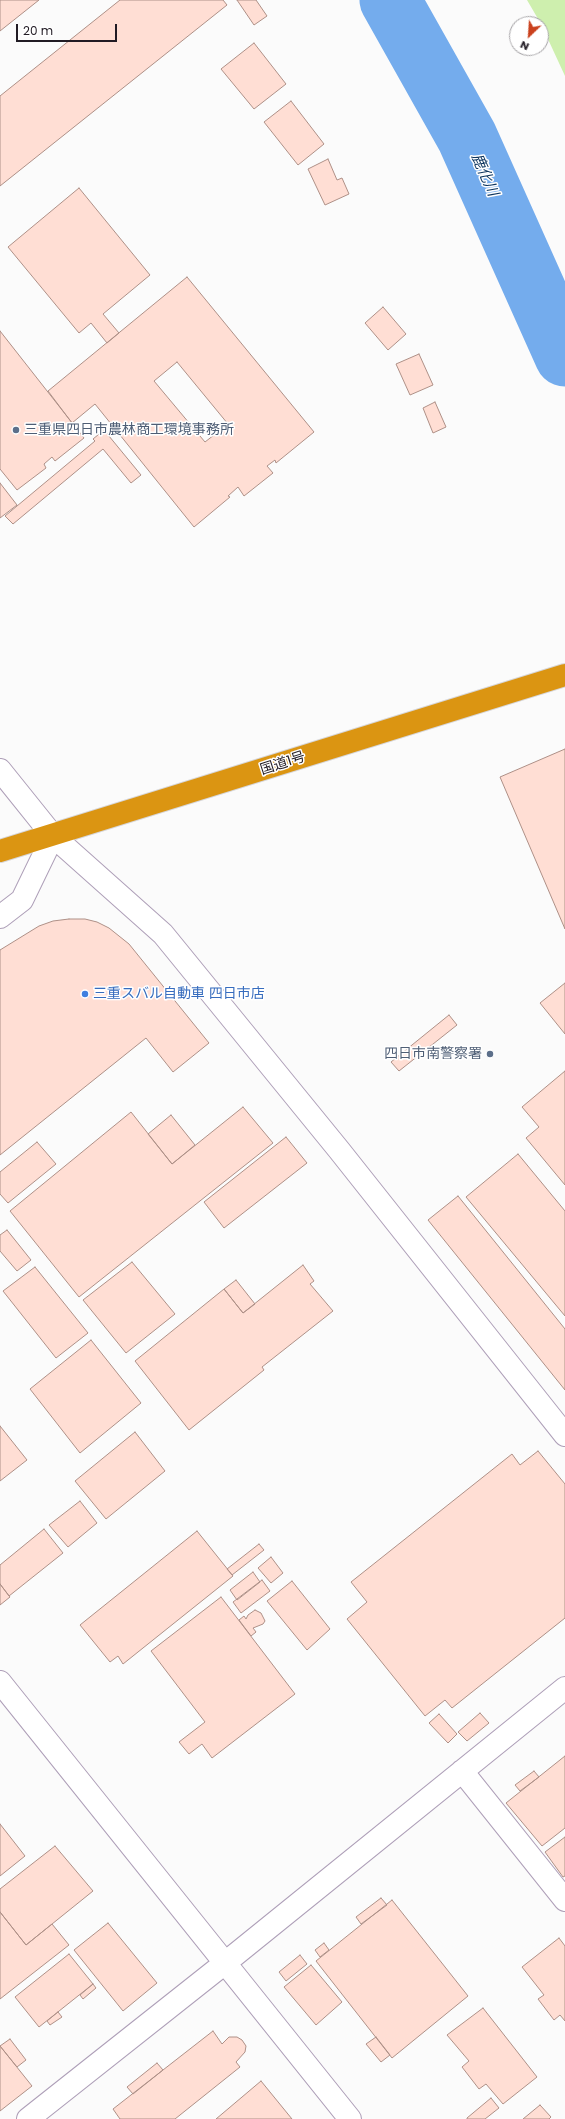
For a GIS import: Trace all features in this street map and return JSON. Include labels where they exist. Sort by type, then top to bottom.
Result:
[{"type":"highway","name":"国道1号","points":[[0,851],[53,836],[565,675]]},
{"type":"street","points":[[0,770],[53,836],[163,934],[344,1156],[565,1435]]},
{"type":"street","points":[[0,917],[22,900],[53,836]]},
{"type":"street","points":[[0,1682],[350,2119]]},
{"type":"street","points":[[28,2119],[225,1963],[565,1688]]},
{"type":"street","points":[[462,1771],[565,1900]]},
{"type":"green space","points":[[527,0],[565,0],[565,76],[549,41],[549,16],[536,16]]},
{"type":"building","points":[[0,0],[39,0],[0,31]]},
{"type":"building","points":[[120,0],[223,0],[227,5],[0,186],[0,96]]},
{"type":"building","points":[[237,0],[256,0],[267,16],[254,25]]},
{"type":"building","points":[[254,43],[286,84],[254,109],[221,69]]},
{"type":"building","points":[[291,101],[324,144],[298,165],[264,122]]},
{"type":"building","points":[[328,159],[337,180],[342,178],[349,194],[325,205],[308,169]]},
{"type":"building","points":[[79,188],[150,275],[103,314],[119,333],[107,343],[91,323],[79,333],[8,247]]},
{"type":"building","points":[[187,277],[314,432],[276,463],[275,460],[267,466],[273,473],[244,496],[238,487],[228,496],[230,497],[194,527],[95,404],[72,423],[48,391]],"holes":[[[177,362],[228,424],[205,442],[154,381]]]},
{"type":"building","points":[[383,307],[406,334],[388,350],[365,323]]},
{"type":"building","points":[[0,331],[84,438],[55,461],[52,457],[44,464],[46,468],[17,490],[0,469]]},
{"type":"building","points":[[419,354],[433,385],[410,395],[396,364]]},
{"type":"building","points":[[435,402],[446,427],[433,433],[423,408]]},
{"type":"building","points":[[104,430],[141,475],[131,483],[103,449],[13,524],[5,516],[95,441],[93,439]]},
{"type":"building","points":[[0,483],[17,505],[0,518]]},
{"type":"building","points":[[565,749],[565,929],[500,777]]},
{"type":"building","name":"三重スバル自動車 四日市店","points":[[85,919],[97,922],[109,928],[129,944],[209,1043],[173,1072],[146,1038],[0,1155],[0,950],[39,926],[53,921]]},
{"type":"building","points":[[565,983],[565,1034],[540,1003]]},
{"type":"building","points":[[449,1015],[457,1025],[399,1071],[391,1062]]},
{"type":"building","points":[[565,1071],[565,1185],[526,1138],[539,1127],[522,1107]]},
{"type":"building","points":[[243,1107],[273,1143],[79,1297],[10,1211],[131,1112],[172,1164]]},
{"type":"building","points":[[171,1115],[195,1145],[172,1164],[148,1134]]},
{"type":"building","points":[[286,1137],[307,1163],[224,1228],[204,1202]]},
{"type":"building","points":[[37,1142],[56,1164],[8,1203],[0,1194],[0,1172]]},
{"type":"building","points":[[518,1154],[565,1211],[565,1316],[466,1197]]},
{"type":"building","points":[[458,1196],[565,1329],[565,1390],[428,1220]]},
{"type":"building","points":[[7,1230],[31,1260],[17,1271],[0,1251],[0,1235]]},
{"type":"building","points":[[132,1262],[175,1314],[126,1353],[83,1300]]},
{"type":"building","points":[[303,1265],[314,1281],[310,1284],[333,1311],[262,1367],[264,1370],[189,1430],[135,1361],[224,1289],[243,1313]]},
{"type":"building","points":[[35,1267],[88,1333],[56,1358],[3,1291]]},
{"type":"building","points":[[236,1280],[255,1304],[243,1313],[224,1289]]},
{"type":"building","points":[[91,1340],[141,1403],[80,1453],[30,1389]]},
{"type":"building","points":[[0,1426],[27,1460],[0,1481]]},
{"type":"building","points":[[135,1432],[165,1471],[106,1519],[75,1481]]},
{"type":"building","points":[[538,1451],[565,1484],[565,1618],[452,1708],[445,1700],[425,1716],[347,1619],[367,1602],[351,1582],[512,1454],[520,1465]]},
{"type":"building","points":[[80,1501],[97,1523],[68,1547],[49,1525]]},
{"type":"building","points":[[44,1529],[63,1553],[9,1596],[0,1584],[0,1565]]},
{"type":"building","points":[[197,1531],[233,1576],[123,1664],[118,1656],[110,1662],[80,1625]]},
{"type":"building","points":[[259,1544],[264,1550],[232,1575],[227,1569]]},
{"type":"building","points":[[271,1557],[283,1573],[271,1583],[258,1568]]},
{"type":"building","points":[[253,1572],[260,1582],[237,1600],[230,1590]]},
{"type":"building","points":[[262,1580],[270,1591],[241,1613],[233,1602]]},
{"type":"building","points":[[292,1581],[330,1629],[307,1650],[267,1601]]},
{"type":"building","points":[[0,1584],[10,1597],[0,1605]]},
{"type":"building","points":[[221,1597],[295,1694],[212,1758],[202,1744],[189,1754],[179,1742],[205,1722],[151,1651]]},
{"type":"building","points":[[255,1610],[261,1613],[265,1621],[263,1624],[253,1628],[256,1632],[251,1636],[239,1620],[244,1616],[246,1619],[248,1615]]},
{"type":"building","points":[[480,1713],[489,1723],[467,1741],[458,1732]]},
{"type":"building","points":[[439,1714],[457,1734],[448,1743],[429,1723]]},
{"type":"building","points":[[565,1756],[565,1828],[542,1846],[506,1803]]},
{"type":"building","points":[[534,1771],[539,1777],[520,1791],[515,1785]]},
{"type":"building","points":[[0,1824],[25,1856],[0,1876]]},
{"type":"building","points":[[565,1837],[565,1876],[563,1877],[545,1852]]},
{"type":"building","points":[[55,1846],[93,1891],[26,1945],[0,1912],[0,1889]]},
{"type":"building","points":[[381,1898],[387,1905],[361,1924],[356,1917]]},
{"type":"building","points":[[392,1900],[468,1996],[392,2058],[316,1961]]},
{"type":"building","points":[[0,1912],[26,1945],[52,1924],[69,1945],[0,1999]]},
{"type":"building","points":[[108,1923],[157,1983],[123,2011],[74,1950]]},
{"type":"building","points":[[559,1938],[565,1946],[565,2021],[560,2015],[554,2020],[538,1999],[544,1995],[522,1967]]},
{"type":"building","points":[[324,1943],[329,1950],[320,1957],[315,1950]]},
{"type":"building","points":[[69,1954],[93,1984],[39,2027],[15,1997]]},
{"type":"building","points":[[300,1955],[307,1964],[286,1981],[279,1972]]},
{"type":"building","points":[[311,1965],[342,2002],[316,2025],[284,1987]]},
{"type":"building","points":[[93,1984],[96,1988],[83,1999],[80,1995]]},
{"type":"building","points":[[483,2008],[537,2077],[503,2104],[486,2084],[479,2089],[462,2067],[469,2061],[447,2035]]},
{"type":"building","points":[[58,2012],[62,2017],[50,2025],[47,2021]]},
{"type":"building","points":[[213,2031],[222,2044],[229,2037],[237,2037],[242,2040],[246,2046],[245,2052],[236,2062],[240,2067],[175,2119],[120,2119],[113,2109]]},
{"type":"building","points":[[376,2037],[390,2055],[381,2062],[366,2044]]},
{"type":"building","points":[[10,2039],[26,2060],[17,2067],[0,2046]]},
{"type":"building","points":[[0,2046],[32,2086],[0,2111]]},
{"type":"building","points":[[157,2063],[163,2070],[133,2094],[127,2087]]},
{"type":"building","points":[[261,2081],[292,2119],[216,2119]]},
{"type":"building","points":[[491,2098],[499,2108],[485,2119],[467,2119],[467,2118]]},
{"type":"building","points":[[540,2105],[551,2117],[549,2119],[523,2119]]},
{"type":"waterway","name":"鹿化川","points":[[390,0],[467,137],[565,356]]},
{"type":"place","name":"三重県四日市農林商工環境事務所","points":[[16,430]]},
{"type":"place","name":"三重スバル自動車 四日市店","points":[[85,994]]},
{"type":"place","name":"四日市南警察署","points":[[490,1054]]}]
